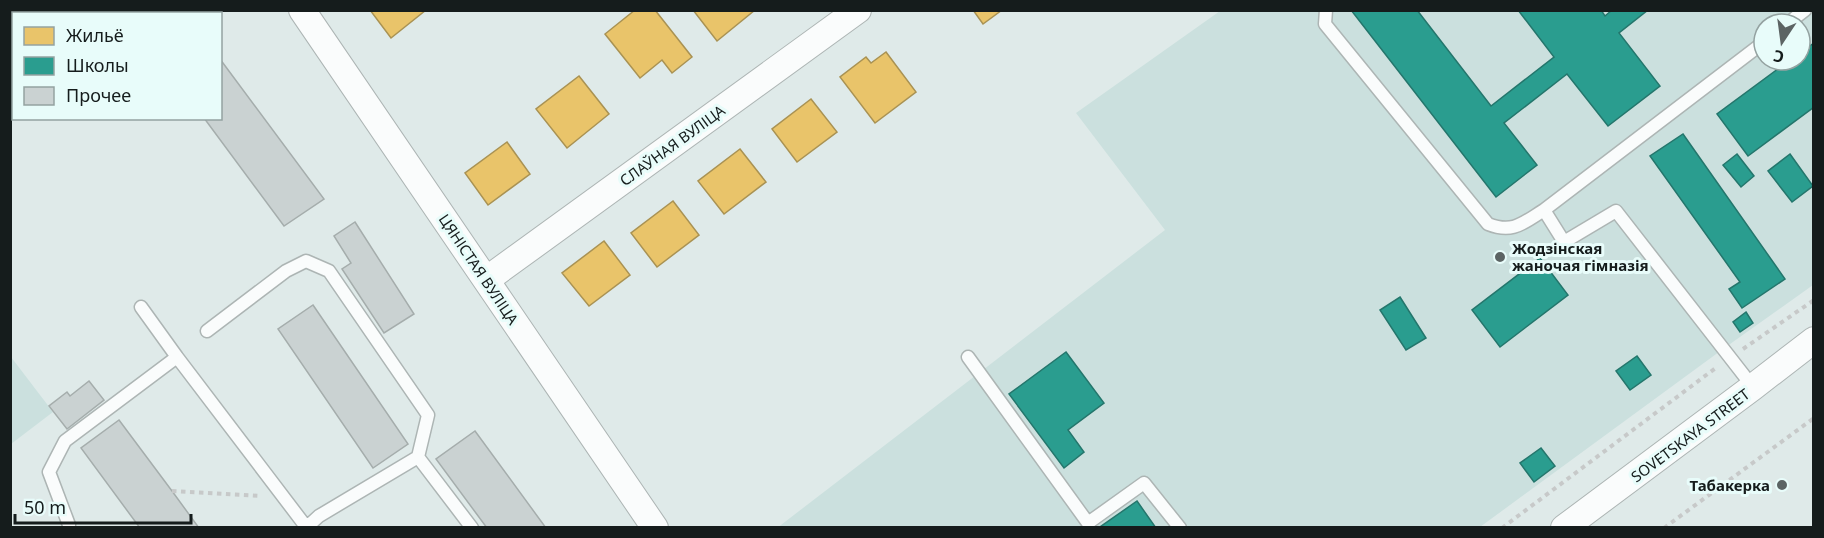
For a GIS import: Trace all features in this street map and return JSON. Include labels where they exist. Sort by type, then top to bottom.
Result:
[{"type":"street","name":"ЦЯНІСТАЯ ВУЛІЦА","points":[[302,10],[655,528]]},
{"type":"street","name":"СЛАЎНАЯ ВУЛІЦА","points":[[486,280],[858,10]]},
{"type":"street","name":"SOVETSKAYA STREET","points":[[1564,528],[1814,339]]},
{"type":"lane","points":[[1326,10],[1325,24],[1488,224],[1501,229],[1514,228],[1544,210],[1752,51]]},
{"type":"lane","points":[[1544,210],[1564,242],[1616,211],[1753,387]]},
{"type":"lane","points":[[141,307],[307,527],[320,516],[418,457],[428,415],[329,271],[306,261],[286,272],[207,331]]},
{"type":"lane","points":[[68,527],[49,472],[65,441],[177,357]]},
{"type":"lane","points":[[968,357],[1088,523],[1144,483],[1180,528]]},
{"type":"lane","points":[[418,457],[472,528]]},
{"type":"path","points":[[1502,528],[1730,358],[1814,300]]},
{"type":"path","points":[[1664,528],[1814,418]]},
{"type":"path","points":[[172,491],[285,497]]},
{"type":"shaded area","name":"Жодзінская жаночая гімназія","points":[[1220,11],[1813,11],[1813,285],[1480,527],[777,528],[1165,230],[1076,113]]},
{"type":"shaded area","points":[[10,357],[53,412],[11,444]]},
{"type":"building: Жильё","points":[[100,10],[137,10],[135,12],[98,12]]},
{"type":"building: Жильё","points":[[370,10],[426,10],[391,38]]},
{"type":"building: Жильё","points":[[635,10],[655,10],[692,57],[672,73],[662,60],[640,78],[605,34]]},
{"type":"building: Жильё","points":[[693,10],[755,10],[717,41]]},
{"type":"building: Жильё","points":[[973,10],[1002,10],[983,24]]},
{"type":"building: Жильё","points":[[886,52],[916,92],[875,123],[840,77],[866,57],[871,63]]},
{"type":"building: Жильё","points":[[579,76],[609,114],[567,148],[536,109]]},
{"type":"building: Жильё","points":[[811,99],[837,132],[797,162],[772,129]]},
{"type":"building: Жильё","points":[[507,142],[530,174],[488,205],[465,173]]},
{"type":"building: Жильё","points":[[740,149],[766,182],[724,214],[698,181]]},
{"type":"building: Жильё","points":[[673,201],[699,235],[657,267],[631,233]]},
{"type":"building: Жильё","points":[[604,241],[630,275],[589,306],[562,273]]},
{"type":"building: Школы","points":[[1351,10],[1417,10],[1491,106],[1554,57],[1518,10],[1601,10],[1605,16],[1612,10],[1648,10],[1619,33],[1660,86],[1608,126],[1567,74],[1504,123],[1537,165],[1496,197]]},
{"type":"building: Школы","points":[[1814,43],[1814,107],[1748,156],[1717,114],[1774,72],[1812,72],[1812,44]]},
{"type":"building: Школы","points":[[1683,134],[1785,279],[1742,308],[1729,289],[1740,282],[1650,156]]},
{"type":"building: Школы","points":[[1737,154],[1754,176],[1741,187],[1723,165]]},
{"type":"building: Школы","points":[[1790,154],[1813,186],[1792,202],[1768,171]]},
{"type":"building: Школы","points":[[1540,258],[1568,295],[1500,347],[1472,310]]},
{"type":"building: Школы","points":[[1400,297],[1426,338],[1406,350],[1380,310]]},
{"type":"building: Школы","points":[[1746,312],[1753,323],[1740,332],[1733,322]]},
{"type":"building: Школы","points":[[1066,352],[1104,403],[1068,430],[1084,452],[1064,468],[1009,394]]},
{"type":"building: Школы","points":[[1637,356],[1651,375],[1630,390],[1616,371]]},
{"type":"building: Школы","points":[[1541,448],[1555,466],[1534,482],[1520,463]]},
{"type":"building: Школы","points":[[1137,501],[1156,528],[1100,528],[1100,527]]},
{"type":"building: Прочее","points":[[222,62],[324,199],[284,226],[205,120],[222,120]]},
{"type":"building: Прочее","points":[[355,222],[414,314],[384,333],[342,269],[351,263],[334,236]]},
{"type":"building: Прочее","points":[[313,305],[408,444],[373,468],[278,329]]},
{"type":"building: Прочее","points":[[89,381],[104,400],[67,429],[49,406],[67,392],[70,396]]},
{"type":"building: Прочее","points":[[119,420],[199,528],[140,528],[81,448]]},
{"type":"building: Прочее","points":[[475,431],[546,528],[487,528],[436,459]]},
{"type":"place","name":"Жодзінская жаночая гімназія","points":[[1500,257]]},
{"type":"place","name":"Табакерка","points":[[1782,485]]}]
